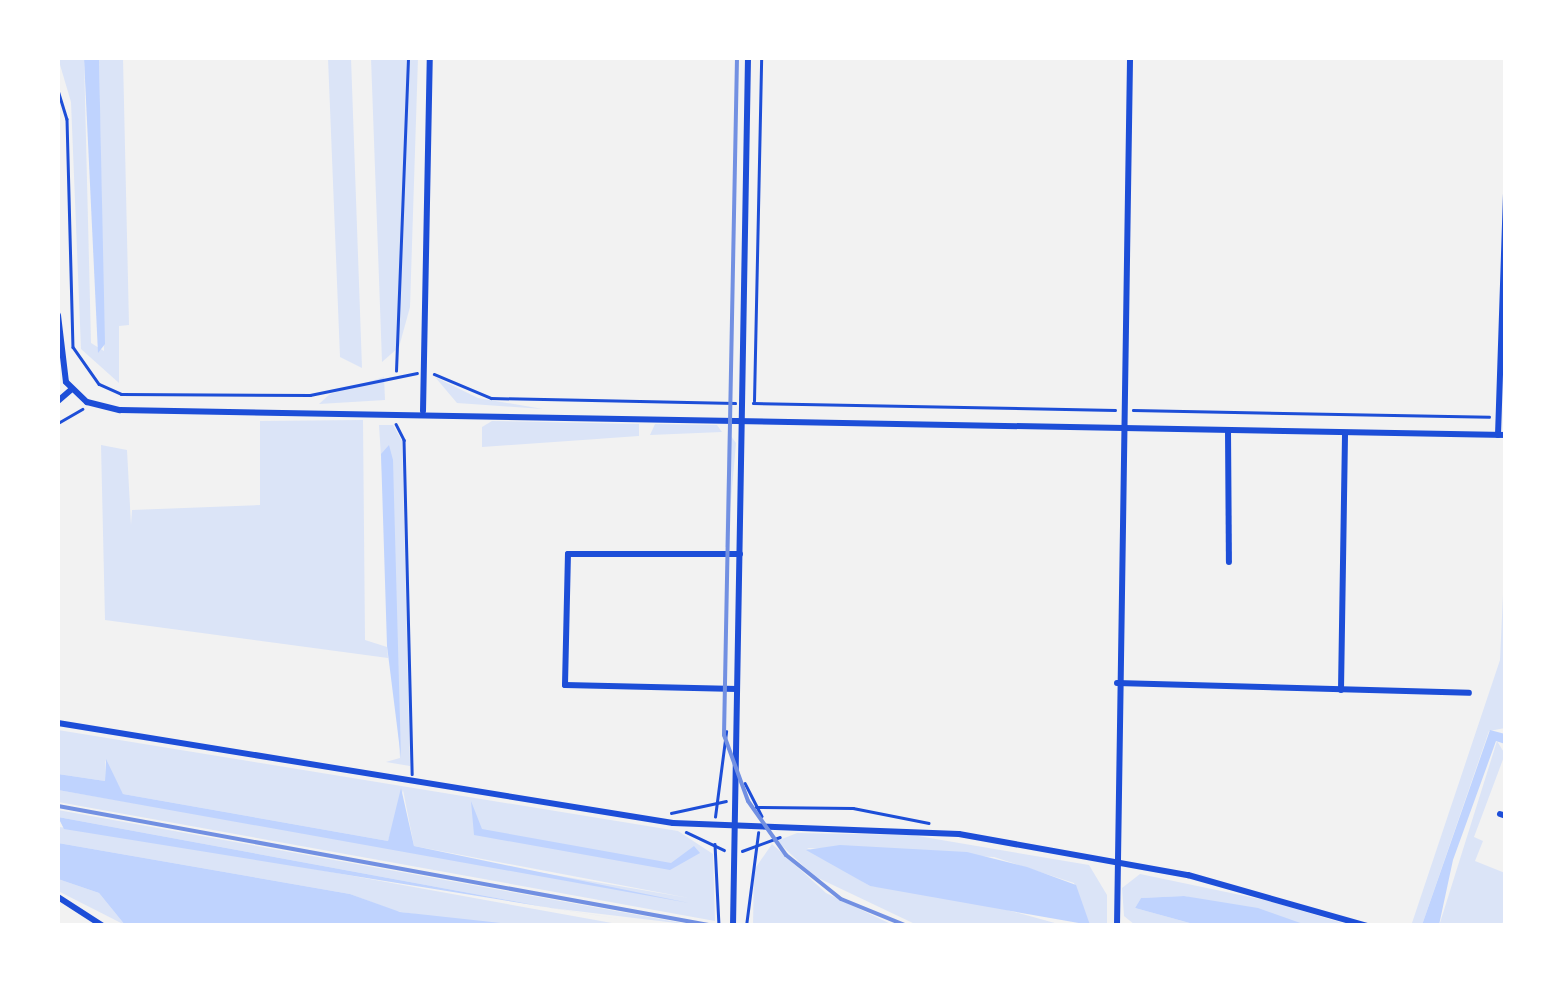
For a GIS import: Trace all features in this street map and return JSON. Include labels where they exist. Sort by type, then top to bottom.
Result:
[{"type":"street","points":[[423,411],[430,58]]},
{"type":"street","points":[[734,926],[748,58]]},
{"type":"street","points":[[1117,926],[1114,863],[1130,58]]},
{"type":"street","points":[[58,315],[59,362],[72,390],[120,410],[395,410],[1502,434],[1506,188]]},
{"type":"street","points":[[58,400],[72,390]]},
{"type":"street","points":[[1228,430],[1229,562]]},
{"type":"street","points":[[1341,690],[1346,432]]},
{"type":"street","points":[[737,689],[565,686],[568,554],[740,554]]},
{"type":"street","points":[[1117,684],[1468,692]]},
{"type":"street","points":[[58,723],[412,775],[714,826],[959,834],[1295,900],[1367,926]]},
{"type":"street","points":[[58,897],[103,926]]},
{"type":"path","points":[[396,373],[408,58]]},
{"type":"path","points":[[754,403],[761,58]]},
{"type":"path","points":[[58,90],[66,119],[74,347],[99,384],[122,394],[310,395],[396,373],[423,373],[491,398],[1502,417]]},
{"type":"path","points":[[395,410],[404,440],[412,775]]},
{"type":"path","points":[[714,826],[721,744],[736,712]]},
{"type":"path","points":[[651,818],[718,800],[753,800],[760,827],[746,926]]},
{"type":"path","points":[[756,807],[852,808],[959,834]]},
{"type":"path","points":[[715,843],[719,926]]},
{"type":"shaded area","points":[[58,58],[84,58],[91,343],[104,351],[99,58],[123,58],[129,325],[119,326],[119,383],[81,349],[71,102]]},
{"type":"shaded area","points":[[328,58],[351,58],[362,368],[340,357]]},
{"type":"shaded area","points":[[371,58],[418,58],[410,307],[399,347],[382,362]]},
{"type":"shaded area","points":[[384,377],[385,400],[319,404],[330,394]]},
{"type":"shaded area","points":[[435,377],[478,398],[543,409],[457,403]]},
{"type":"shaded area","points":[[363,420],[365,640],[387,647],[388,658],[105,620],[101,445],[127,450],[131,525],[132,510],[260,505],[260,421]]},
{"type":"shaded area","points":[[492,421],[639,424],[639,436],[482,447],[482,427]]},
{"type":"shaded area","points":[[655,424],[717,425],[722,432],[650,435]]},
{"type":"shaded area","points":[[379,425],[393,425],[402,441],[410,766],[386,762],[400,758]]},
{"type":"shaded area","points":[[728,432],[736,443],[725,547]]},
{"type":"shaded area","points":[[1505,551],[1505,728],[1489,731],[1422,925],[1411,926],[1500,660]]},
{"type":"shaded area","points":[[58,730],[678,831],[713,854],[715,921],[58,802],[58,790],[689,898],[414,846],[403,790],[388,841],[123,794],[105,760],[105,781],[58,774]]},
{"type":"shaded area","points":[[1497,741],[1505,754],[1474,837],[1483,841],[1475,861],[1505,873],[1502,925],[1439,926]]},
{"type":"shaded area","points":[[58,810],[693,925],[551,908],[58,817]]},
{"type":"shaded area","points":[[58,827],[105,831],[623,925],[479,924],[395,911],[350,894],[58,843]]},
{"type":"shaded area","points":[[797,833],[912,835],[1089,865],[1107,895],[1107,925],[1088,924],[1074,883],[994,857],[807,848],[870,886],[953,895],[1062,925],[917,925],[814,876],[777,841]]},
{"type":"shaded area","points":[[772,844],[826,893],[893,925],[753,926],[754,870]]},
{"type":"shaded area","points":[[1140,874],[1269,901],[1349,925],[1306,925],[1184,896],[1141,898],[1135,908],[1197,925],[1135,925],[1124,916],[1122,888]]},
{"type":"shaded area","points":[[58,879],[99,893],[125,925],[58,891]]},
{"type":"water","points":[[84,58],[99,58],[105,344],[98,353]]},
{"type":"water","points":[[389,445],[393,460],[401,758],[387,646],[381,454]]},
{"type":"water","points":[[1490,730],[1505,734],[1505,744],[1496,741],[1453,860],[1439,925],[1422,925]]},
{"type":"water","points":[[106,759],[123,794],[388,841],[401,788],[414,846],[689,903],[58,790],[58,774],[105,781]]},
{"type":"water","points":[[471,801],[482,829],[671,863],[694,846],[700,853],[670,870],[474,835]]},
{"type":"water","points":[[58,817],[544,907],[64,829]]},
{"type":"water","points":[[58,843],[350,894],[400,912],[519,925],[125,925],[99,893],[58,879]]},
{"type":"water","points":[[840,845],[967,852],[1027,867],[1076,885],[1090,925],[870,886],[806,850]]},
{"type":"water","points":[[1184,896],[1258,908],[1306,925],[1197,925],[1135,908],[1141,898]]},
{"type":"railway","points":[[737,58],[724,735],[748,801],[786,855],[841,899],[907,926]]},
{"type":"railway","points":[[58,806],[714,926]]}]
